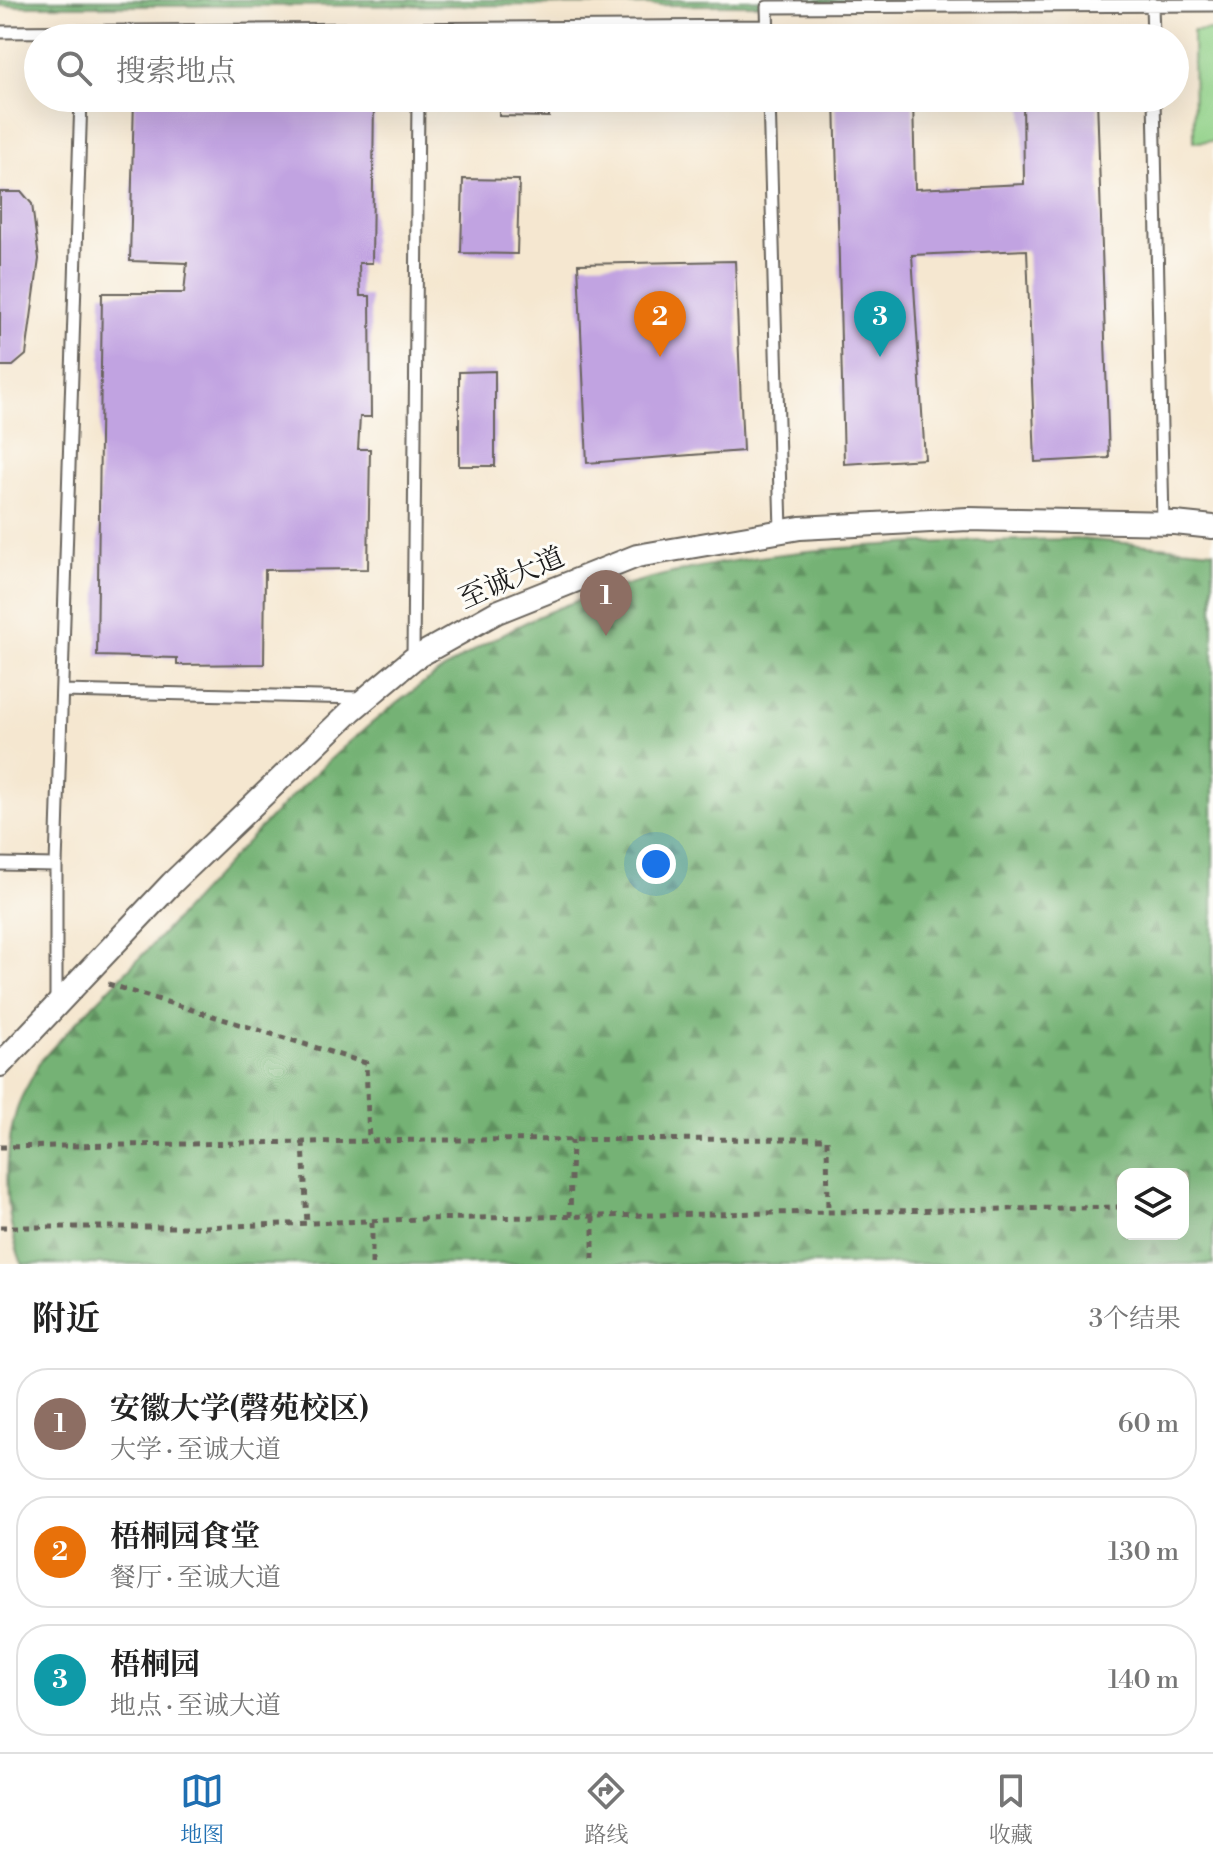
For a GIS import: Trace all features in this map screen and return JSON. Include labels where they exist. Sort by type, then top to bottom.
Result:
[{"type":"street","name":"至诚大道","points":[[0,1065],[172,883],[366,698],[413,659],[497,612],[637,556],[781,531],[968,519],[1213,527]]},
{"type":"lane","points":[[1152,4],[1153,24]]},
{"type":"lane","points":[[767,24],[767,7],[1213,5]]},
{"type":"lane","points":[[0,32],[24,33]]},
{"type":"lane","points":[[56,1006],[56,865],[81,112]]},
{"type":"lane","points":[[413,659],[418,112]]},
{"type":"lane","points":[[769,112],[781,531]]},
{"type":"lane","points":[[1154,112],[1163,523]]},
{"type":"lane","points":[[62,691],[366,698]]},
{"type":"lane","points":[[0,864],[56,865]]},
{"type":"path","points":[[84,976],[366,1063],[369,1140]]},
{"type":"path","points":[[0,1147],[369,1140],[827,1139],[828,1212]]},
{"type":"path","points":[[570,1217],[572,1140]]},
{"type":"path","points":[[303,1142],[307,1224]]},
{"type":"path","points":[[0,1227],[307,1224],[1117,1207]]},
{"type":"path","points":[[593,1217],[593,1264]]},
{"type":"path","points":[[372,1221],[372,1264]]},
{"type":"green space","points":[[0,0],[930,0],[749,5],[0,6]]},
{"type":"green space","points":[[1213,30],[1213,141],[1194,142],[1193,31]]},
{"type":"green space","points":[[1081,539],[1213,551],[1213,1264],[22,1264],[9,1206],[8,1163],[19,1103],[38,1064],[289,799],[388,710],[441,671],[498,636],[558,608],[620,586],[749,558],[815,550],[949,542]]},
{"type":"building","points":[[134,112],[374,112],[372,263],[359,263],[360,296],[370,296],[371,417],[360,417],[358,449],[370,449],[368,569],[265,570],[264,664],[177,665],[177,658],[97,656],[102,293],[184,293],[187,263],[130,261]]},
{"type":"building","points":[[499,112],[549,112],[549,117],[499,116]]},
{"type":"building","points":[[835,112],[913,112],[915,189],[1024,184],[1023,112],[1097,112],[1109,458],[1035,462],[1027,250],[912,255],[925,459],[844,464]]},
{"type":"building","points":[[463,179],[519,180],[517,254],[461,253]]},
{"type":"building","points":[[0,192],[22,192],[32,204],[39,259],[26,355],[13,366],[0,366]]},
{"type":"building","points":[[735,261],[743,451],[587,463],[578,264]]},
{"type":"building","points":[[495,371],[495,466],[459,466],[459,372]]},
{"type":"place","name":"梧桐园食堂","points":[[660,357]]},
{"type":"place","name":"梧桐园","points":[[880,357]]},
{"type":"place","name":"安徽大学(磬苑校区)","points":[[606,636]]}]
